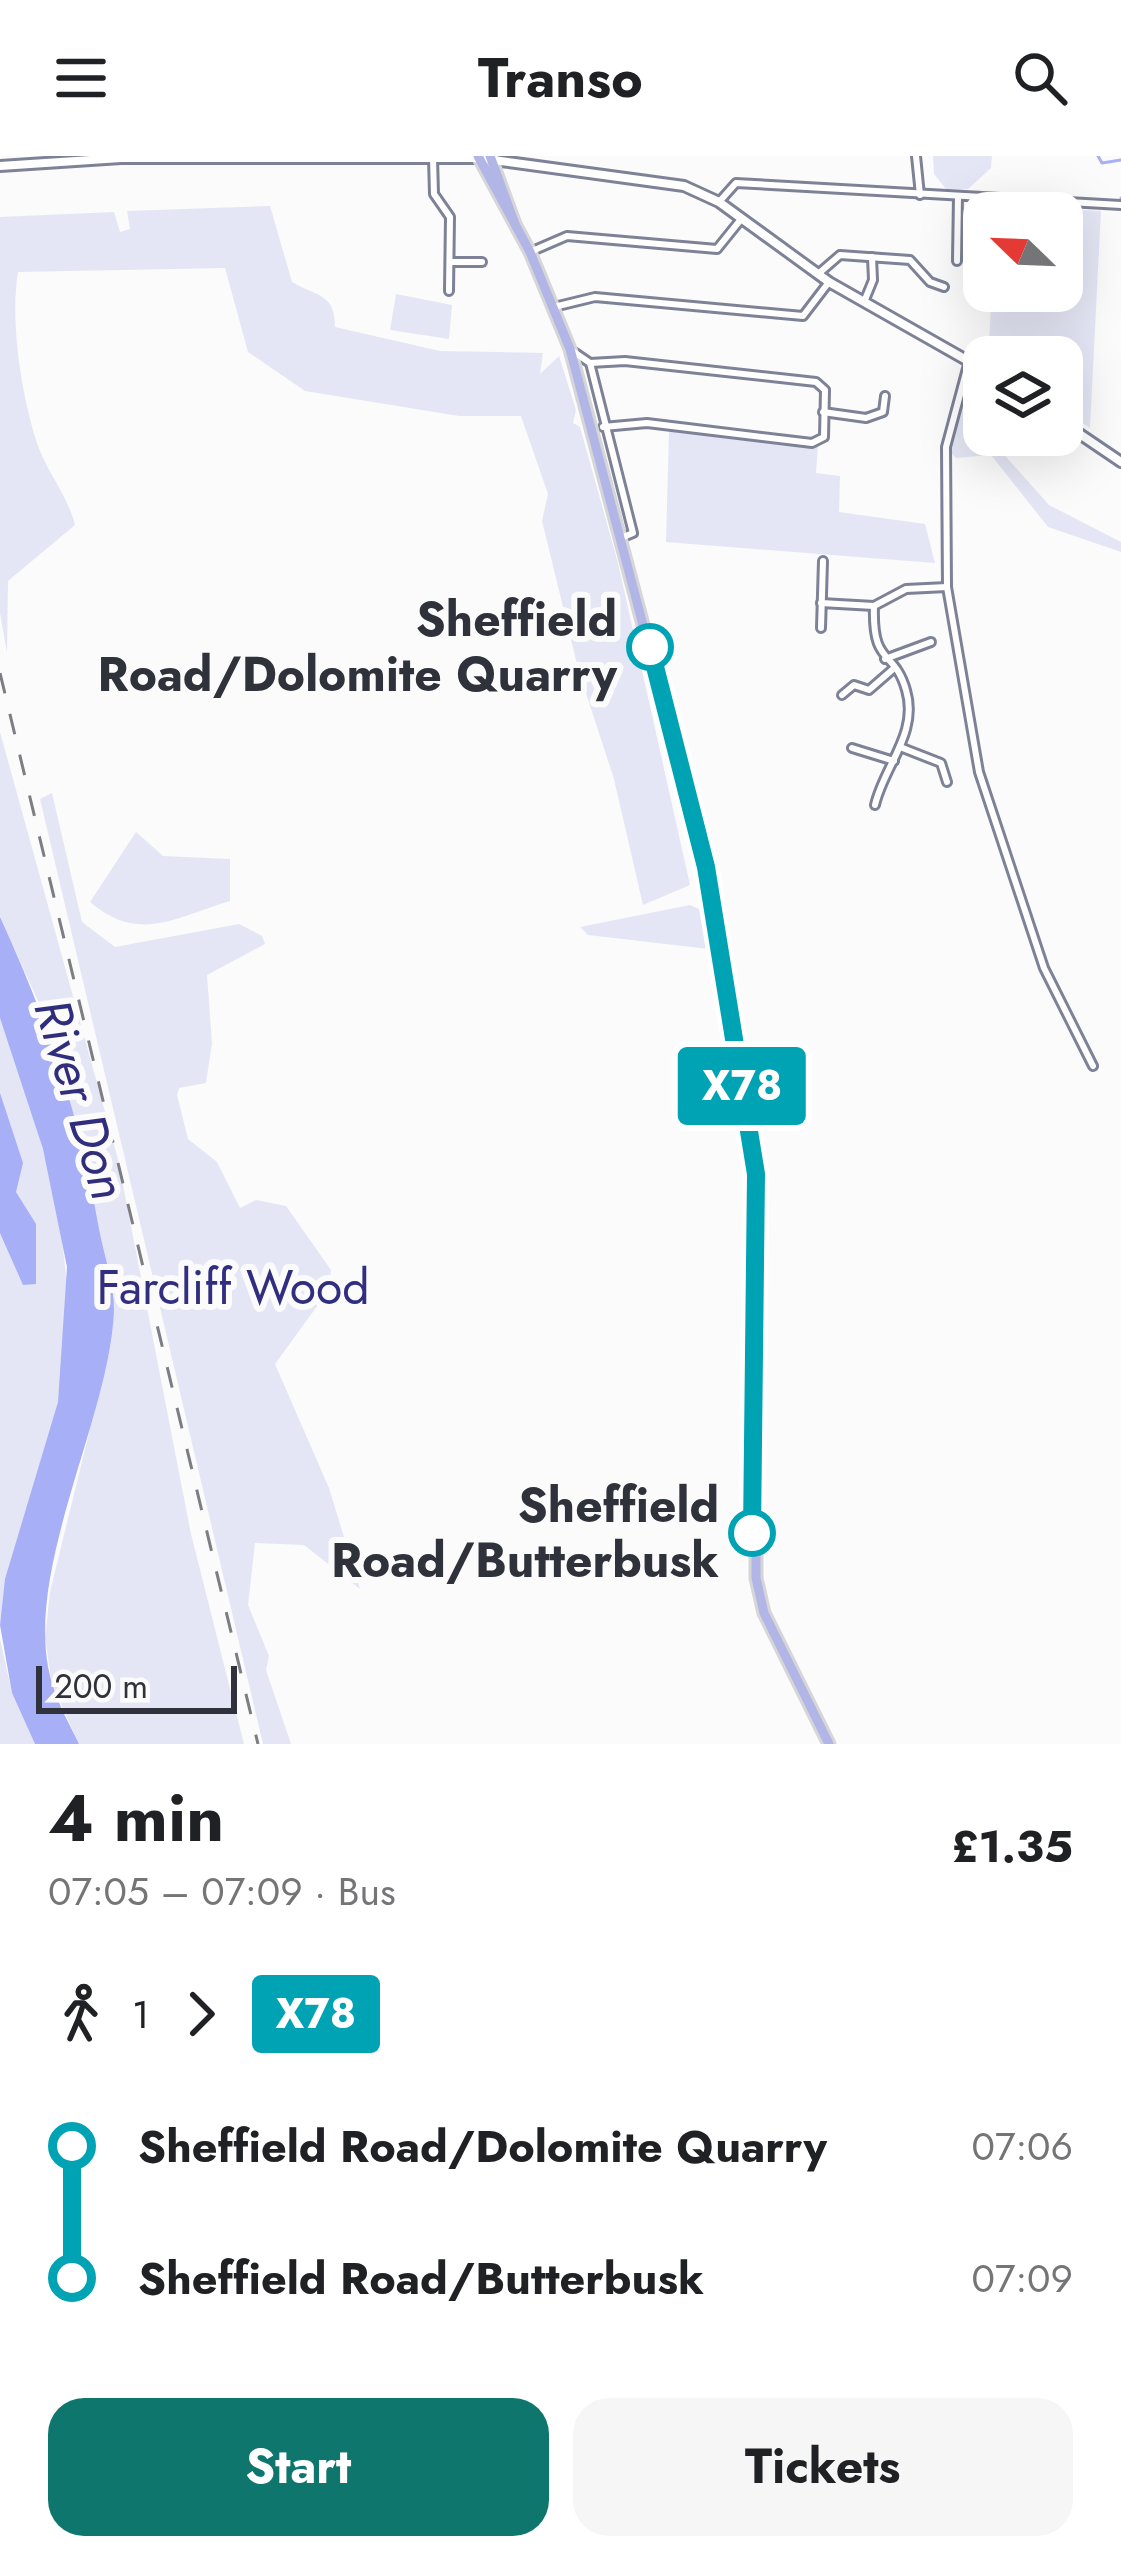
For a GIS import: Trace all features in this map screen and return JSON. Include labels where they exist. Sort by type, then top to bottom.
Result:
[{"type":"main road","points":[[0,166],[44,159],[121,157],[484,157],[519,160],[539,170],[670,182],[718,202],[829,282],[963,358]]},
{"type":"main road","points":[[484,157],[508,220],[530,252],[570,350],[706,867],[756,1174],[756,1578],[764,1613],[829,1744]]},
{"type":"main road","points":[[1083,436],[1121,462]]},
{"type":"street","points":[[916,156],[920,195]]},
{"type":"street","points":[[433,158],[434,194],[450,217],[449,291]]},
{"type":"street","points":[[718,202],[736,183],[1121,205]]},
{"type":"street","points":[[957,261],[958,197]]},
{"type":"street","points":[[530,252],[567,236],[717,249],[742,218]]},
{"type":"street","points":[[818,274],[840,255],[910,260],[930,282],[944,286]]},
{"type":"street","points":[[864,302],[873,280],[872,257]]},
{"type":"street","points":[[449,262],[482,262]]},
{"type":"street","points":[[554,307],[595,297],[802,316],[829,282]]},
{"type":"street","points":[[570,350],[590,363],[625,361],[816,382],[825,389],[824,437],[812,443],[647,423],[603,427]]},
{"type":"street","points":[[590,363],[633,532],[621,538]]},
{"type":"street","points":[[963,383],[946,446],[947,587],[979,772],[1044,968],[1093,1066]]},
{"type":"street","points":[[823,412],[866,418],[883,412],[885,396]]},
{"type":"street","points":[[820,628],[823,560]]},
{"type":"street","points":[[821,603],[874,606],[906,590],[947,587]]},
{"type":"street","points":[[874,606],[873,643],[906,688],[909,725],[881,780],[875,805]]},
{"type":"street","points":[[885,659],[903,648],[929,649]]},
{"type":"street","points":[[842,695],[854,685],[869,690],[893,669]]},
{"type":"street","points":[[900,746],[941,763],[947,782]]},
{"type":"street","points":[[852,748],[894,761]]},
{"type":"green space","points":[[933,156],[992,156],[991,168],[968,189],[947,190],[934,174]]},
{"type":"green space","points":[[270,206],[292,282],[328,302],[335,327],[440,351],[543,353],[540,374],[559,356],[576,410],[573,423],[580,427],[618,563],[690,885],[643,905],[614,779],[579,672],[542,521],[548,494],[521,416],[459,416],[305,391],[248,352],[225,268],[18,272],[16,334],[26,400],[40,451],[75,525],[8,581],[7,653],[0,613],[0,217],[114,212],[120,232],[130,229],[127,211]]},
{"type":"green space","points":[[1083,210],[1101,211],[1090,428],[1083,424],[1083,336],[989,336],[991,312],[1083,312]]},
{"type":"green space","points":[[396,294],[452,305],[449,339],[390,330]]},
{"type":"green space","points":[[963,405],[963,456],[979,456],[956,458],[950,452]]},
{"type":"green space","points":[[669,431],[818,446],[816,473],[840,476],[839,512],[925,524],[935,563],[666,542]]},
{"type":"green space","points":[[992,456],[1005,456],[1049,505],[1121,542],[1121,552],[1048,527]]},
{"type":"green space","points":[[0,732],[118,1159],[191,1534],[244,1744],[79,1744],[52,1684],[45,1638],[50,1592],[104,1372],[114,1307],[67,1086],[49,1025],[0,917]]},
{"type":"green space","name":"Farcliff Wood","points":[[52,793],[82,922],[115,947],[239,924],[262,936],[265,944],[207,975],[212,1043],[206,1083],[179,1088],[177,1095],[188,1139],[217,1162],[240,1208],[256,1200],[286,1206],[331,1270],[328,1291],[275,1364],[329,1488],[360,1589],[304,1545],[255,1543],[248,1605],[269,1656],[266,1670],[291,1744],[263,1744],[40,799]]},
{"type":"green space","points":[[136,832],[163,856],[230,859],[230,901],[142,924],[108,915],[90,902]]},
{"type":"green space","points":[[690,905],[705,912],[709,949],[588,935],[580,927]]},
{"type":"green space","points":[[0,1018],[45,1159],[64,1256],[67,1305],[58,1403],[10,1568],[0,1625]]},
{"type":"green space","points":[[0,1639],[12,1693],[35,1744],[0,1744]]},
{"type":"water","points":[[0,917],[48,1032],[72,1108],[114,1300],[109,1354],[47,1598],[45,1644],[53,1686],[79,1744],[35,1744],[12,1693],[0,1625],[5,1579],[58,1402],[67,1267],[43,1149],[0,1018]]},
{"type":"water","points":[[0,1093],[23,1163],[16,1192],[36,1224],[36,1284],[23,1285],[0,1233]]},
{"type":"waterway","points":[[1098,156],[1102,163],[1121,160]]},
{"type":"railway","points":[[0,673],[258,1744]]},
{"type":"bus line","name":"X78","points":[[650,647],[706,867],[756,1174],[752,1533]]},
{"type":"place","name":"Sheffield Road/Dolomite Quarry","points":[[650,647]]},
{"type":"place","name":"Sheffield Road/Butterbusk","points":[[752,1533]]},
{"type":"water label","name":"River Don","points":[[81,1099]]}]
